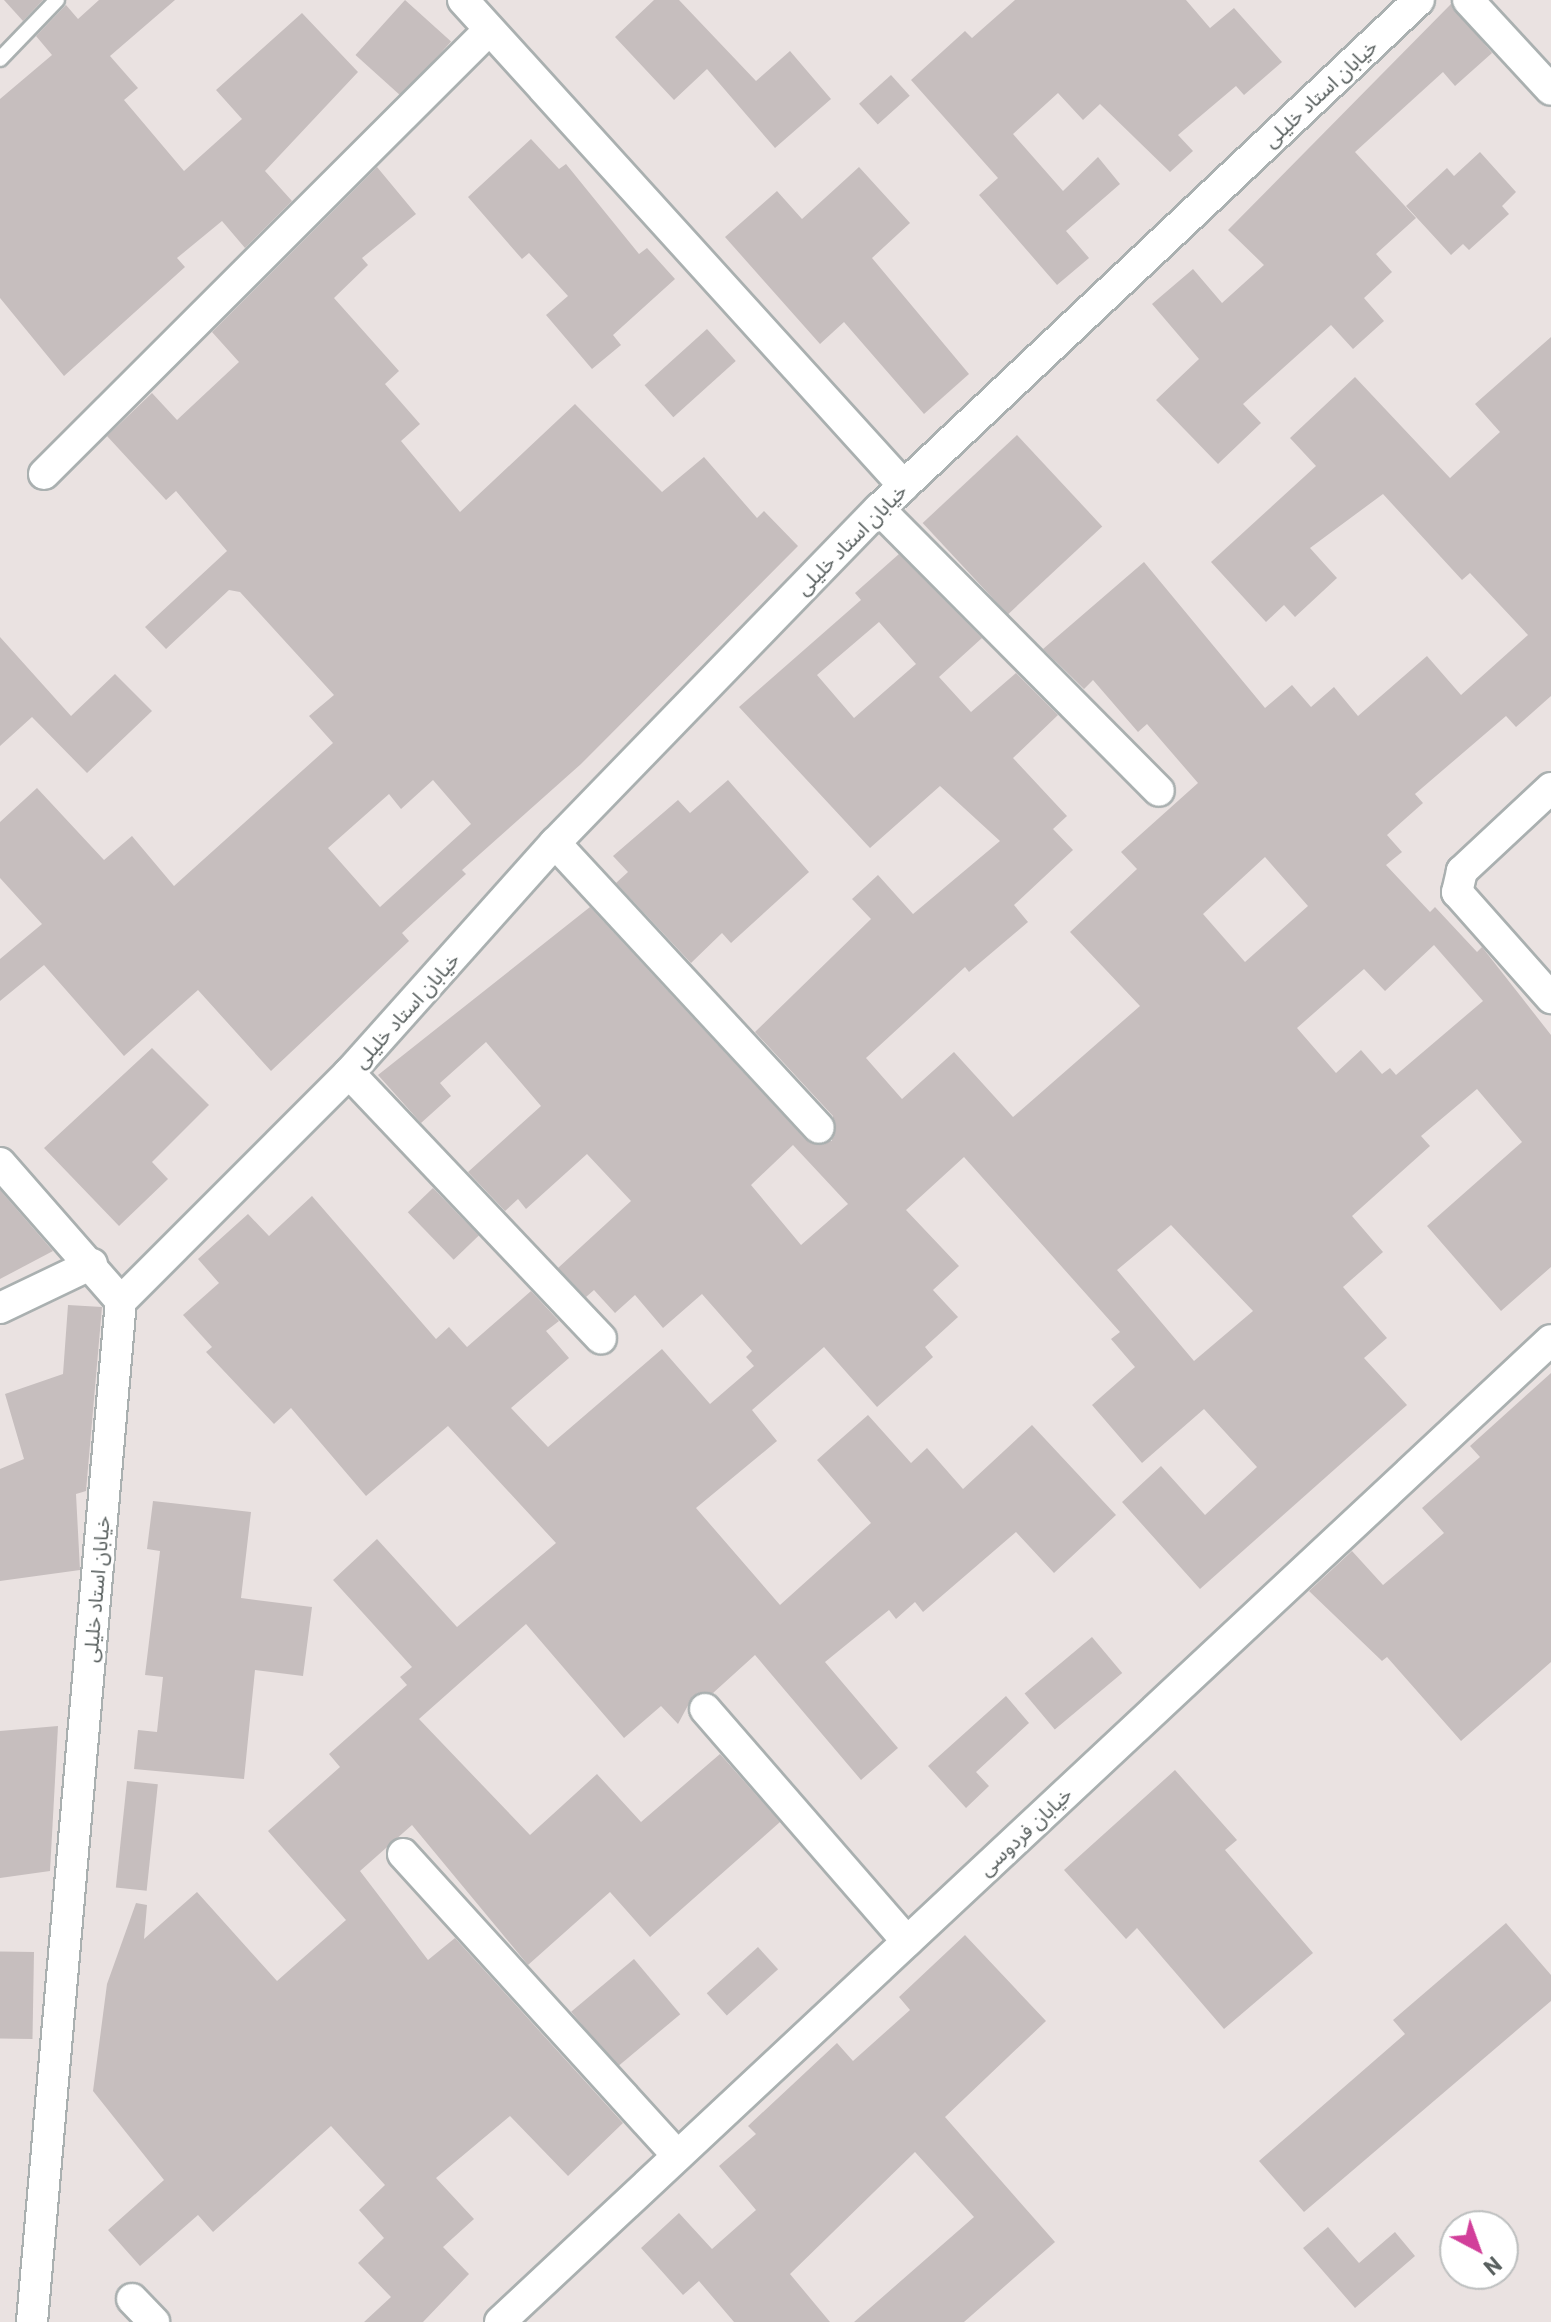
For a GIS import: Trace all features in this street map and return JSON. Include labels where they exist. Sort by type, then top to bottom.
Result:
[{"type":"street","name":"خیابان استاد خلیلی","points":[[32,2322],[121,1301],[349,1073],[555,843],[879,509],[1419,0]]},
{"type":"street","points":[[1468,0],[1551,90]]},
{"type":"street","points":[[44,474],[476,11],[904,486]]},
{"type":"street","points":[[879,509],[1159,791]]},
{"type":"street","points":[[1551,788],[1462,871],[1457,892],[1551,998]]},
{"type":"street","points":[[555,843],[819,1128]]},
{"type":"street","points":[[349,1073],[601,1339]]},
{"type":"street","points":[[0,1163],[92,1264],[121,1301]]},
{"type":"street","points":[[0,1308],[92,1264]]},
{"type":"street","name":"خیابان فردوسی","points":[[500,2322],[1551,1340]]},
{"type":"street","points":[[705,1709],[907,1941]]},
{"type":"street","points":[[403,1854],[678,2156]]},
{"type":"street","points":[[132,2299],[154,2322]]},
{"type":"lane","points":[[0,59],[57,0]]},
{"type":"building","points":[[4,0],[43,0],[23,21]]},
{"type":"building","points":[[99,0],[175,0],[110,56],[138,88],[124,100],[184,171],[242,119],[216,90],[302,13],[358,72],[265,171],[292,201],[245,248],[222,221],[177,258],[185,267],[64,376],[0,298],[0,99],[52,55],[36,36],[66,5],[78,19]]},
{"type":"building","points":[[405,0],[451,41],[402,96],[355,55]]},
{"type":"building","points":[[654,0],[679,0],[756,81],[790,51],[831,99],[775,148],[707,69],[674,100],[615,37]]},
{"type":"building","points":[[1015,0],[1186,0],[1210,28],[1234,8],[1282,62],[1244,95],[1236,86],[1178,135],[1193,151],[1170,172],[1100,104],[1083,120],[1058,93],[1013,134],[1063,191],[1098,157],[1120,184],[1066,231],[1089,258],[1057,285],[979,195],[998,178],[911,80],[965,31],[972,38]]},
{"type":"building","points":[[1451,4],[1492,53],[1455,86],[1443,72],[1355,152],[1416,218],[1376,254],[1392,272],[1364,298],[1384,321],[1353,349],[1331,325],[1243,404],[1261,423],[1218,464],[1156,400],[1199,359],[1152,304],[1193,269],[1222,303],[1264,265],[1228,230]]},
{"type":"building","points":[[891,75],[910,96],[878,125],[859,104]]},
{"type":"building","points":[[531,139],[559,169],[566,164],[639,254],[647,248],[675,279],[613,335],[621,345],[592,369],[546,315],[568,296],[529,253],[522,259],[468,197]]},
{"type":"building","points":[[1480,152],[1516,192],[1502,206],[1509,214],[1469,250],[1463,244],[1451,255],[1406,206],[1447,168],[1454,176]]},
{"type":"building","points":[[377,167],[416,214],[362,258],[368,265],[334,298],[399,371],[385,384],[420,424],[401,441],[460,512],[575,404],[662,492],[704,457],[757,518],[764,511],[798,546],[581,764],[462,870],[466,874],[402,933],[409,941],[271,1071],[198,990],[124,1056],[44,965],[0,1001],[0,959],[42,924],[0,878],[0,822],[37,788],[104,860],[132,836],[174,886],[333,743],[309,716],[334,695],[240,592],[229,590],[166,649],[145,627],[227,551],[176,491],[166,500],[107,436],[152,393],[177,420],[239,362],[212,332]],"holes":[[[433,780],[471,824],[380,907],[328,848],[389,794],[401,809]]]},
{"type":"building","points":[[859,167],[910,223],[872,258],[969,374],[924,414],[844,322],[820,344],[725,237],[777,191],[802,219]]},
{"type":"building","points":[[707,329],[736,361],[673,417],[645,385]]},
{"type":"building","points":[[1551,337],[1551,696],[1516,727],[1506,716],[1415,794],[1423,803],[1387,835],[1402,852],[1386,865],[1430,912],[1435,907],[1477,952],[1482,947],[1551,1035],[1551,1267],[1501,1311],[1427,1226],[1522,1142],[1477,1089],[1421,1136],[1430,1146],[1352,1216],[1383,1252],[1343,1287],[1387,1338],[1364,1358],[1407,1405],[1200,1589],[1122,1502],[1161,1466],[1205,1515],[1257,1467],[1204,1409],[1142,1463],[1092,1405],[1135,1367],[1111,1339],[1120,1332],[964,1157],[906,1210],[959,1266],[933,1290],[958,1317],[925,1347],[933,1357],[877,1407],[824,1347],[752,1410],[777,1441],[696,1508],[780,1605],[871,1523],[817,1460],[868,1415],[911,1463],[927,1448],[963,1489],[1032,1425],[1116,1515],[1054,1573],[1016,1532],[923,1612],[915,1602],[896,1619],[889,1610],[825,1662],[898,1748],[861,1780],[755,1655],[713,1693],[693,1696],[678,1724],[661,1706],[624,1738],[526,1624],[419,1719],[530,1835],[597,1774],[641,1822],[720,1754],[780,1822],[650,1937],[610,1892],[528,1965],[412,1825],[360,1871],[428,1960],[455,1938],[623,2123],[568,2176],[510,2116],[436,2178],[474,2219],[443,2247],[469,2274],[423,2322],[364,2322],[391,2297],[358,2263],[384,2238],[359,2210],[385,2185],[331,2126],[213,2232],[198,2215],[140,2266],[108,2230],[164,2180],[93,2091],[107,1984],[136,1903],[147,1905],[144,1939],[197,1892],[277,1981],[346,1920],[268,1831],[340,1767],[329,1754],[407,1685],[400,1677],[412,1667],[333,1580],[377,1539],[457,1627],[556,1543],[448,1426],[366,1496],[291,1408],[274,1424],[206,1352],[212,1347],[183,1315],[219,1283],[198,1259],[248,1214],[269,1236],[312,1196],[436,1339],[449,1327],[467,1347],[531,1291],[559,1321],[546,1331],[569,1358],[511,1408],[548,1447],[662,1349],[710,1404],[754,1366],[746,1357],[752,1351],[702,1294],[663,1328],[635,1295],[615,1313],[594,1290],[586,1297],[558,1268],[631,1201],[587,1154],[526,1209],[518,1199],[505,1211],[468,1172],[541,1106],[486,1042],[440,1083],[451,1096],[421,1123],[378,1075],[590,907],[806,1140],[832,1141],[833,1116],[755,1032],[871,919],[852,899],[878,875],[913,914],[1000,841],[940,786],[870,848],[739,707],[861,600],[855,593],[899,554],[982,638],[939,677],[971,712],[1016,673],[1058,715],[1013,758],[1067,816],[1053,829],[1073,850],[1014,905],[1028,922],[969,972],[965,967],[866,1058],[902,1099],[954,1052],[1013,1117],[1140,1006],[1070,932],[1137,869],[1121,852],[1198,783],[1147,724],[1138,732],[1093,680],[1084,689],[1043,649],[1144,562],[1265,708],[1292,685],[1311,707],[1334,687],[1358,716],[1427,656],[1461,695],[1528,635],[1470,573],[1462,580],[1383,494],[1310,548],[1337,578],[1295,617],[1284,605],[1266,622],[1211,562],[1316,466],[1290,438],[1355,377],[1450,478],[1500,432],[1475,404]],"holes":[[[879,622],[916,664],[854,718],[817,675]],[[1265,857],[1308,906],[1245,962],[1203,914]],[[1434,945],[1483,1001],[1396,1075],[1390,1068],[1382,1074],[1361,1050],[1336,1073],[1297,1028],[1364,969],[1385,991]],[[793,1145],[848,1204],[801,1245],[751,1185]],[[1171,1225],[1253,1311],[1194,1361],[1117,1270]]]},
{"type":"building","points":[[1017,435],[1102,526],[1008,614],[923,523]]},
{"type":"building","points":[[0,637],[71,716],[115,674],[152,711],[87,773],[32,717],[0,746]]},
{"type":"building","points":[[728,780],[809,872],[731,943],[722,933],[691,963],[616,883],[628,872],[613,856],[678,800],[690,813]]},
{"type":"building","points":[[152,1048],[209,1105],[152,1162],[168,1179],[119,1226],[44,1148]]},
{"type":"building","points":[[433,1188],[479,1235],[454,1260],[408,1212]]},
{"type":"building","points":[[0,1190],[53,1251],[0,1279]]},
{"type":"building","points":[[68,1305],[102,1307],[86,1491],[76,1494],[80,1570],[0,1581],[0,1469],[24,1459],[5,1394],[63,1374]]},
{"type":"building","points":[[1551,1373],[1551,1662],[1461,1741],[1387,1657],[1382,1661],[1309,1591],[1352,1551],[1383,1585],[1444,1533],[1422,1508],[1480,1457],[1470,1446]]},
{"type":"building","points":[[153,1501],[251,1512],[241,1598],[312,1607],[303,1676],[255,1670],[244,1779],[134,1769],[138,1730],[157,1732],[163,1677],[145,1675],[160,1551],[147,1549]]},
{"type":"building","points":[[1092,1637],[1122,1673],[1055,1730],[1025,1694]]},
{"type":"building","points":[[1006,1696],[1029,1723],[976,1772],[989,1786],[966,1808],[928,1766]]},
{"type":"building","points":[[58,1726],[50,1871],[0,1878],[0,1731]]},
{"type":"building","points":[[1175,1770],[1237,1840],[1225,1850],[1313,1953],[1224,2029],[1137,1928],[1126,1939],[1064,1870]]},
{"type":"building","points":[[127,1781],[158,1784],[147,1891],[116,1887]]},
{"type":"building","points":[[1506,1923],[1551,1975],[1551,2001],[1304,2212],[1259,2161],[1405,2034],[1393,2020]]},
{"type":"building","points":[[965,1935],[1046,2021],[945,2117],[1055,2242],[964,2322],[854,2322],[974,2217],[915,2152],[790,2274],[830,2322],[734,2322],[699,2281],[683,2295],[641,2248],[679,2213],[712,2249],[756,2210],[719,2166],[756,2134],[748,2126],[837,2043],[853,2061],[910,2010],[899,1997]]},
{"type":"building","points":[[758,1947],[778,1969],[727,2015],[707,1993]]},
{"type":"building","points":[[0,1951],[34,1952],[32,2039],[0,2038]]},
{"type":"building","points":[[634,1959],[680,2014],[617,2067],[571,2012]]},
{"type":"building","points":[[1328,2227],[1359,2263],[1395,2232],[1415,2256],[1355,2308],[1303,2248]]}]
